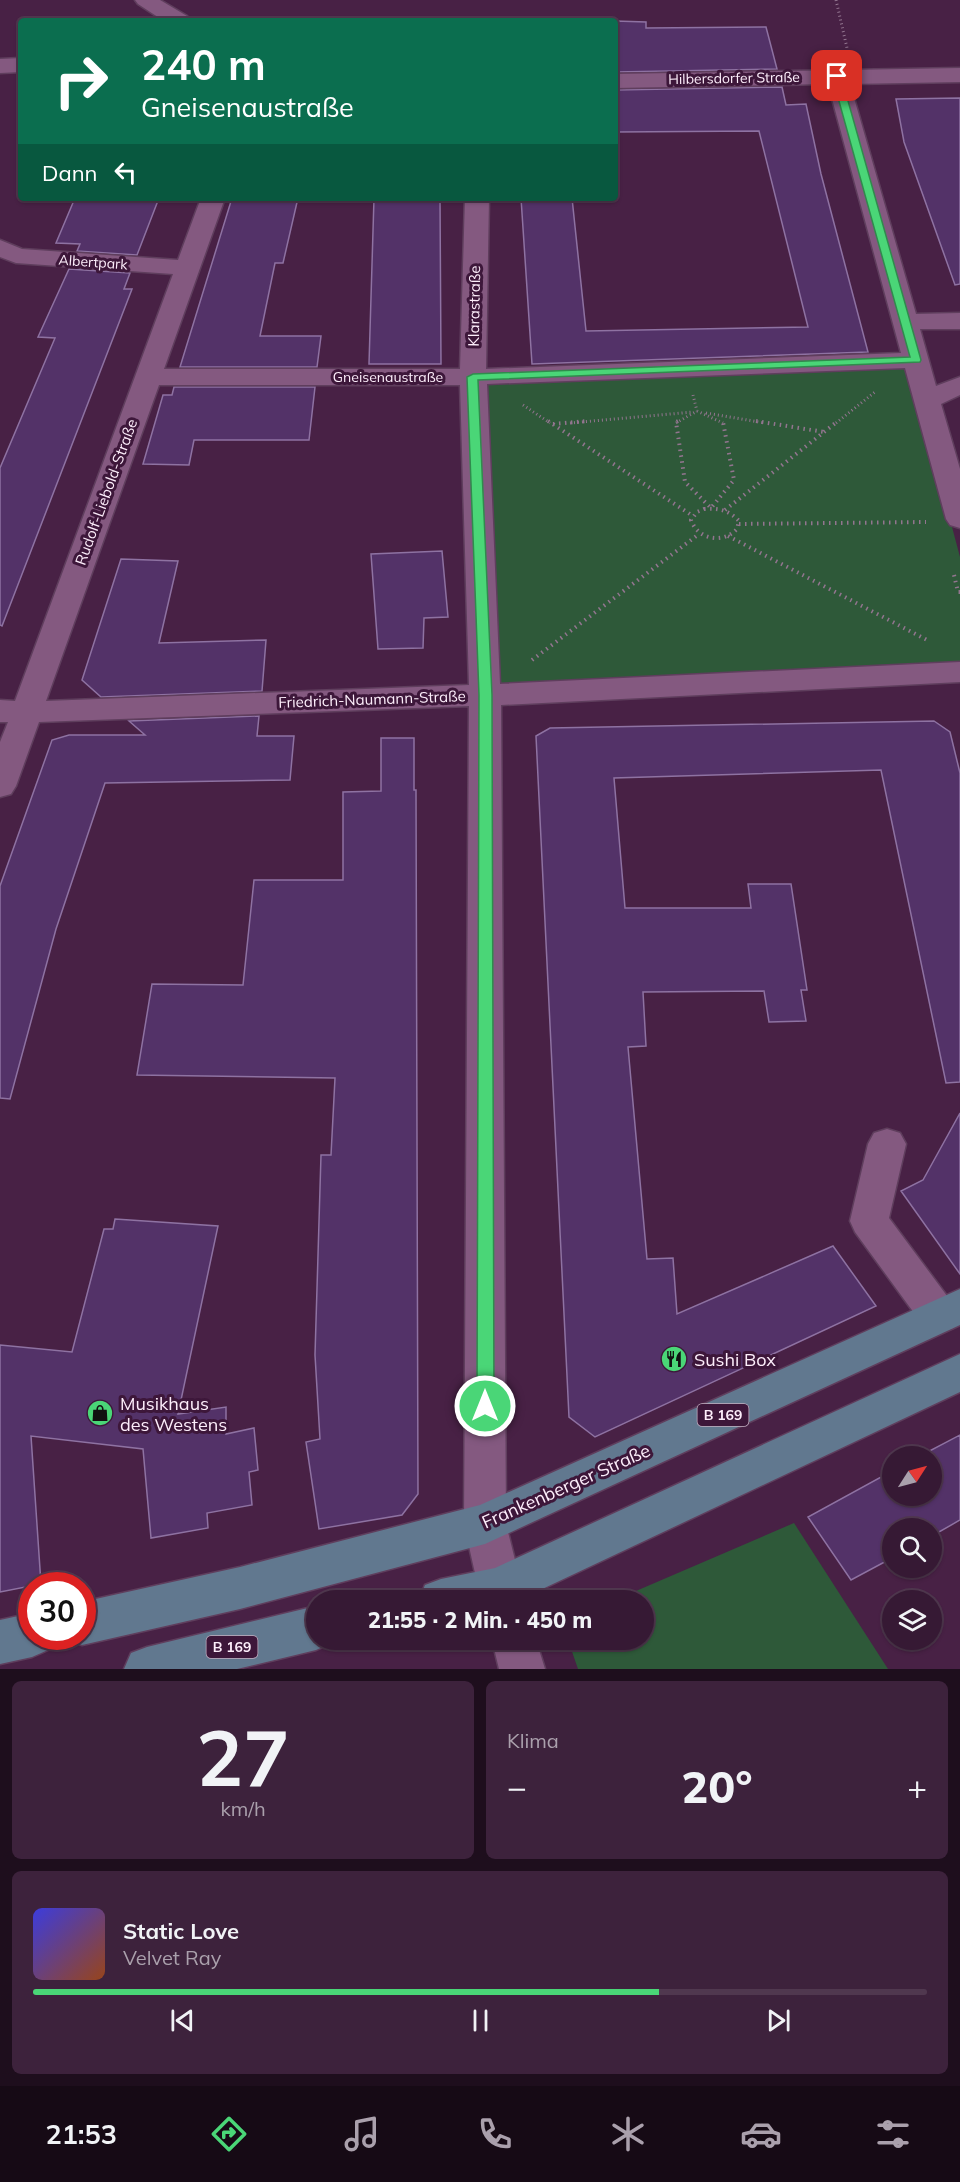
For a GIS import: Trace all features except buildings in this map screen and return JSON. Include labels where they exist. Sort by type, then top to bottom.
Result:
[{"type":"main road","name":"Frankenberger Straße","points":[[96,1621],[240,1588],[485,1524],[950,1311]]},
{"type":"main road","points":[[509,1590],[960,1372]]},
{"type":"main road","name":"B 169","points":[[147,1669],[306,1630]]},
{"type":"main road","points":[[0,1642],[18,1638]]},
{"type":"street","points":[[145,0],[174,18]]},
{"type":"street","points":[[0,66],[18,64]]},
{"type":"street","name":"Hilbersdorfer Straße","points":[[618,81],[960,75]]},
{"type":"street","points":[[845,76],[905,322],[960,519]]},
{"type":"street","name":"Rudolf-Liebold-Straße","points":[[0,786],[13,712],[147,377],[212,201]]},
{"type":"street","name":"Klarastraße","points":[[477,201],[473,377],[485,695],[485,1524],[500,1590]]},
{"type":"street","name":"Albertpark","points":[[0,248],[16,256],[93,253],[187,268]]},
{"type":"street","points":[[79,286],[93,253]]},
{"type":"street","points":[[905,322],[960,321]]},
{"type":"street","name":"Gneisenaustraße","points":[[147,377],[473,377],[916,360]]},
{"type":"street","points":[[928,400],[960,385]]},
{"type":"street","name":"Friedrich-Naumann-Straße","points":[[13,712],[485,695],[960,672]]},
{"type":"street","points":[[887,1144],[869,1221],[950,1311]]},
{"type":"street","points":[[517,1650],[522,1669]]},
{"type":"path","points":[[836,0],[845,76]]},
{"type":"path","points":[[725,510],[916,360]]},
{"type":"path","points":[[686,369],[697,411]]},
{"type":"path","points":[[473,377],[508,395],[693,516]]},
{"type":"path","points":[[553,424],[697,411],[824,432]]},
{"type":"path","points":[[697,411],[676,422],[685,482],[711,508]]},
{"type":"path","points":[[697,411],[723,422],[734,480],[711,508]]},
{"type":"path","points":[[704,509],[725,510],[736,517],[739,524],[737,530],[728,536],[713,538],[699,534],[691,525],[693,516],[704,509]]},
{"type":"path","points":[[739,524],[927,522]]},
{"type":"path","points":[[485,695],[699,534]]},
{"type":"path","points":[[728,536],[932,643]]},
{"type":"path","points":[[954,575],[958,592],[960,592]]},
{"type":"green space","points":[[909,365],[960,557],[960,664],[494,688],[481,381]]},
{"type":"green space","points":[[794,1523],[888,1669],[578,1669],[571,1650],[654,1650],[654,1590],[638,1590]]},
{"type":"place","name":"Sushi Box","points":[[674,1359]]},
{"type":"place","name":"Musikhaus des Westens","points":[[100,1413]]},
{"type":"route","points":[[485,1406],[485,695],[473,377],[916,360],[837,76]]}]
